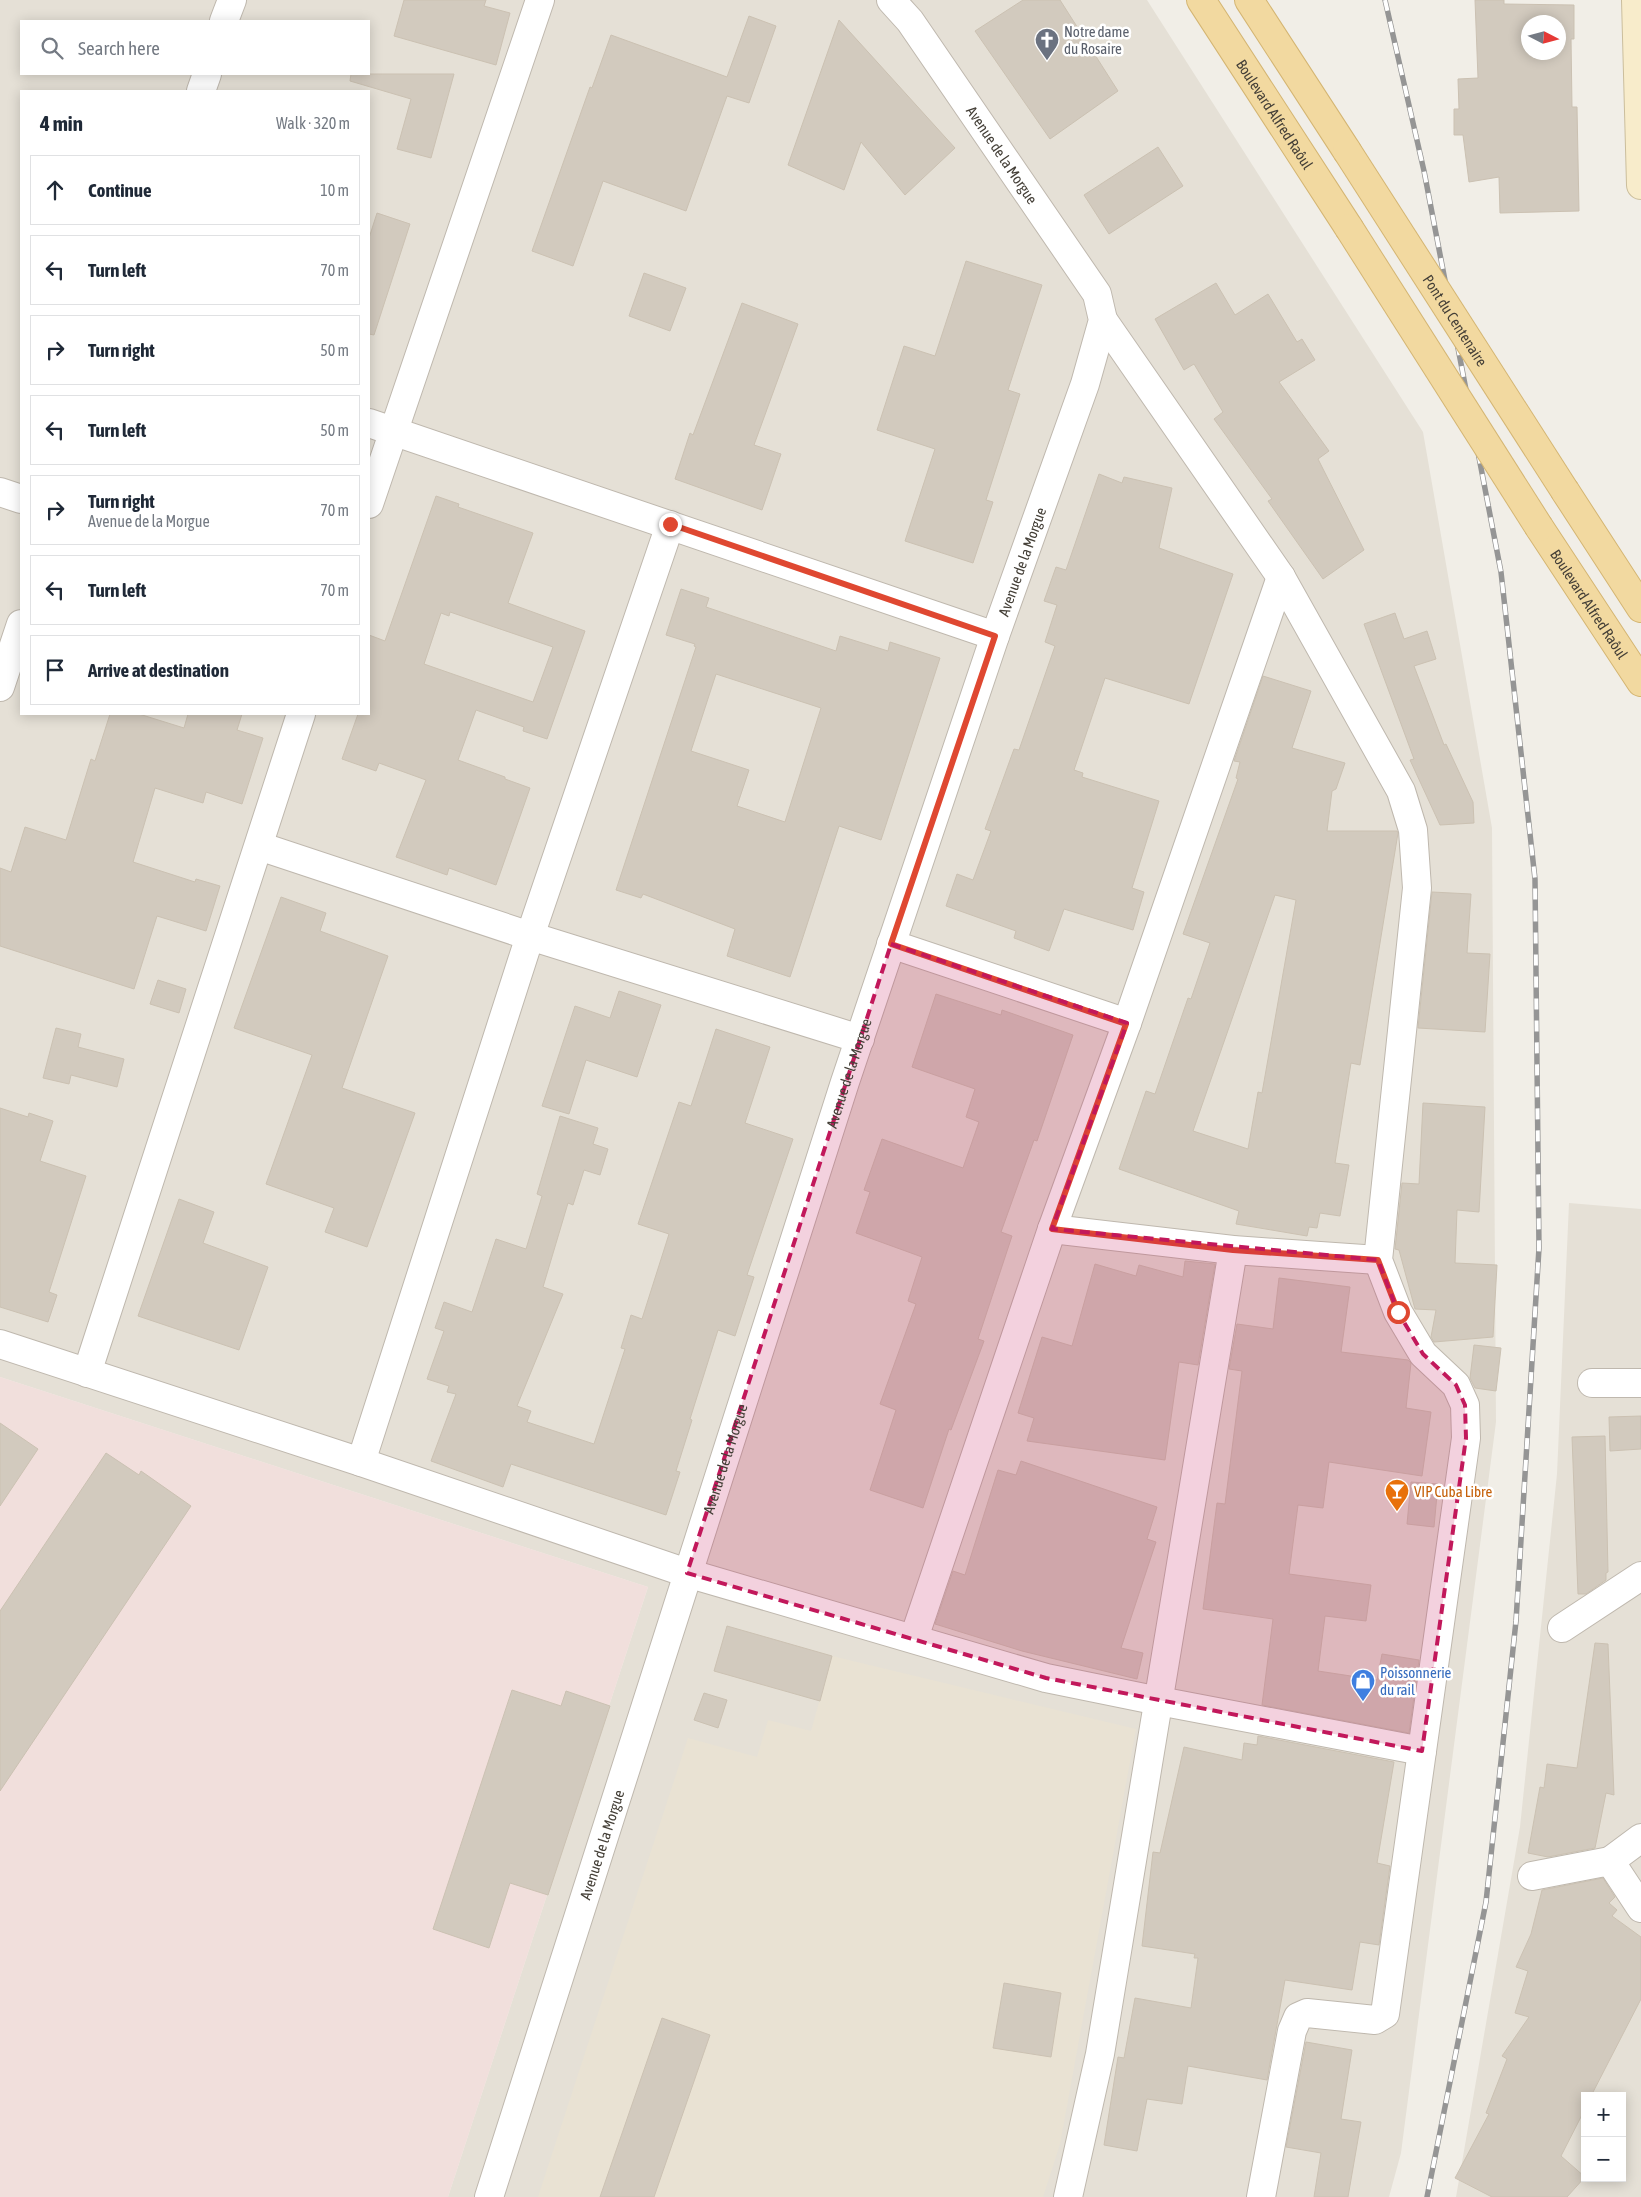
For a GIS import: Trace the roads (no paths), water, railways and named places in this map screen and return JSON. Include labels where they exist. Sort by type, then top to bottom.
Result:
[{"type":"main road","name":"Boulevard Alfred Raôul","points":[[1201,0],[1641,682]]},
{"type":"main road","name":"Pont du Centenaire","points":[[1249,0],[1641,608]]},
{"type":"main road","points":[[1636,0],[1641,185]]},
{"type":"street","points":[[224,20],[232,0]]},
{"type":"street","points":[[370,497],[380,427],[540,0]]},
{"type":"street","name":"Avenue de la Morgue","points":[[489,2197],[687,1573],[891,944],[995,636],[1085,384],[1103,320],[1098,294],[910,21],[891,0]]},
{"type":"street","points":[[201,90],[207,75]]},
{"type":"street","points":[[1103,320],[1281,577],[1401,791],[1413,830],[1417,888],[1378,1260],[1398,1312],[1423,1354],[1456,1385],[1465,1406],[1466,1438],[1385,2014],[1375,2020],[1307,2013],[1298,2017],[1292,2031],[1261,2197]]},
{"type":"street","points":[[380,427],[995,636]]},
{"type":"street","points":[[0,492],[20,500]]},
{"type":"street","points":[[360,1462],[530,936],[670,524]]},
{"type":"street","points":[[914,1638],[1052,1229],[1126,1024],[1281,577]]},
{"type":"street","points":[[0,687],[20,627]]},
{"type":"street","points":[[87,1373],[301,715]]},
{"type":"street","points":[[259,846],[530,936],[860,1039]]},
{"type":"street","points":[[891,944],[1126,1024]]},
{"type":"street","points":[[1052,1229],[1233,1250],[1378,1260]]},
{"type":"street","points":[[1068,2197],[1100,2054],[1233,1250]]},
{"type":"street","points":[[0,1344],[360,1462],[687,1573],[1046,1678],[1422,1751]]},
{"type":"street","points":[[1592,1383],[1641,1383]]},
{"type":"street","points":[[1562,1628],[1641,1576]]},
{"type":"street","points":[[1532,1876],[1610,1861],[1641,1838]]},
{"type":"street","points":[[1610,1861],[1641,1908]]},
{"type":"railway","points":[[1385,0],[1424,171],[1501,572],[1535,879],[1539,1248],[1516,1621],[1486,1902],[1427,2197]]},
{"type":"place","name":"Notre dame du Rosaire","points":[[1047,61]]},
{"type":"place","name":"VIP Cuba Libre","points":[[1397,1512]]},
{"type":"place","name":"Poissonnerie du rail","points":[[1363,1702]]}]
